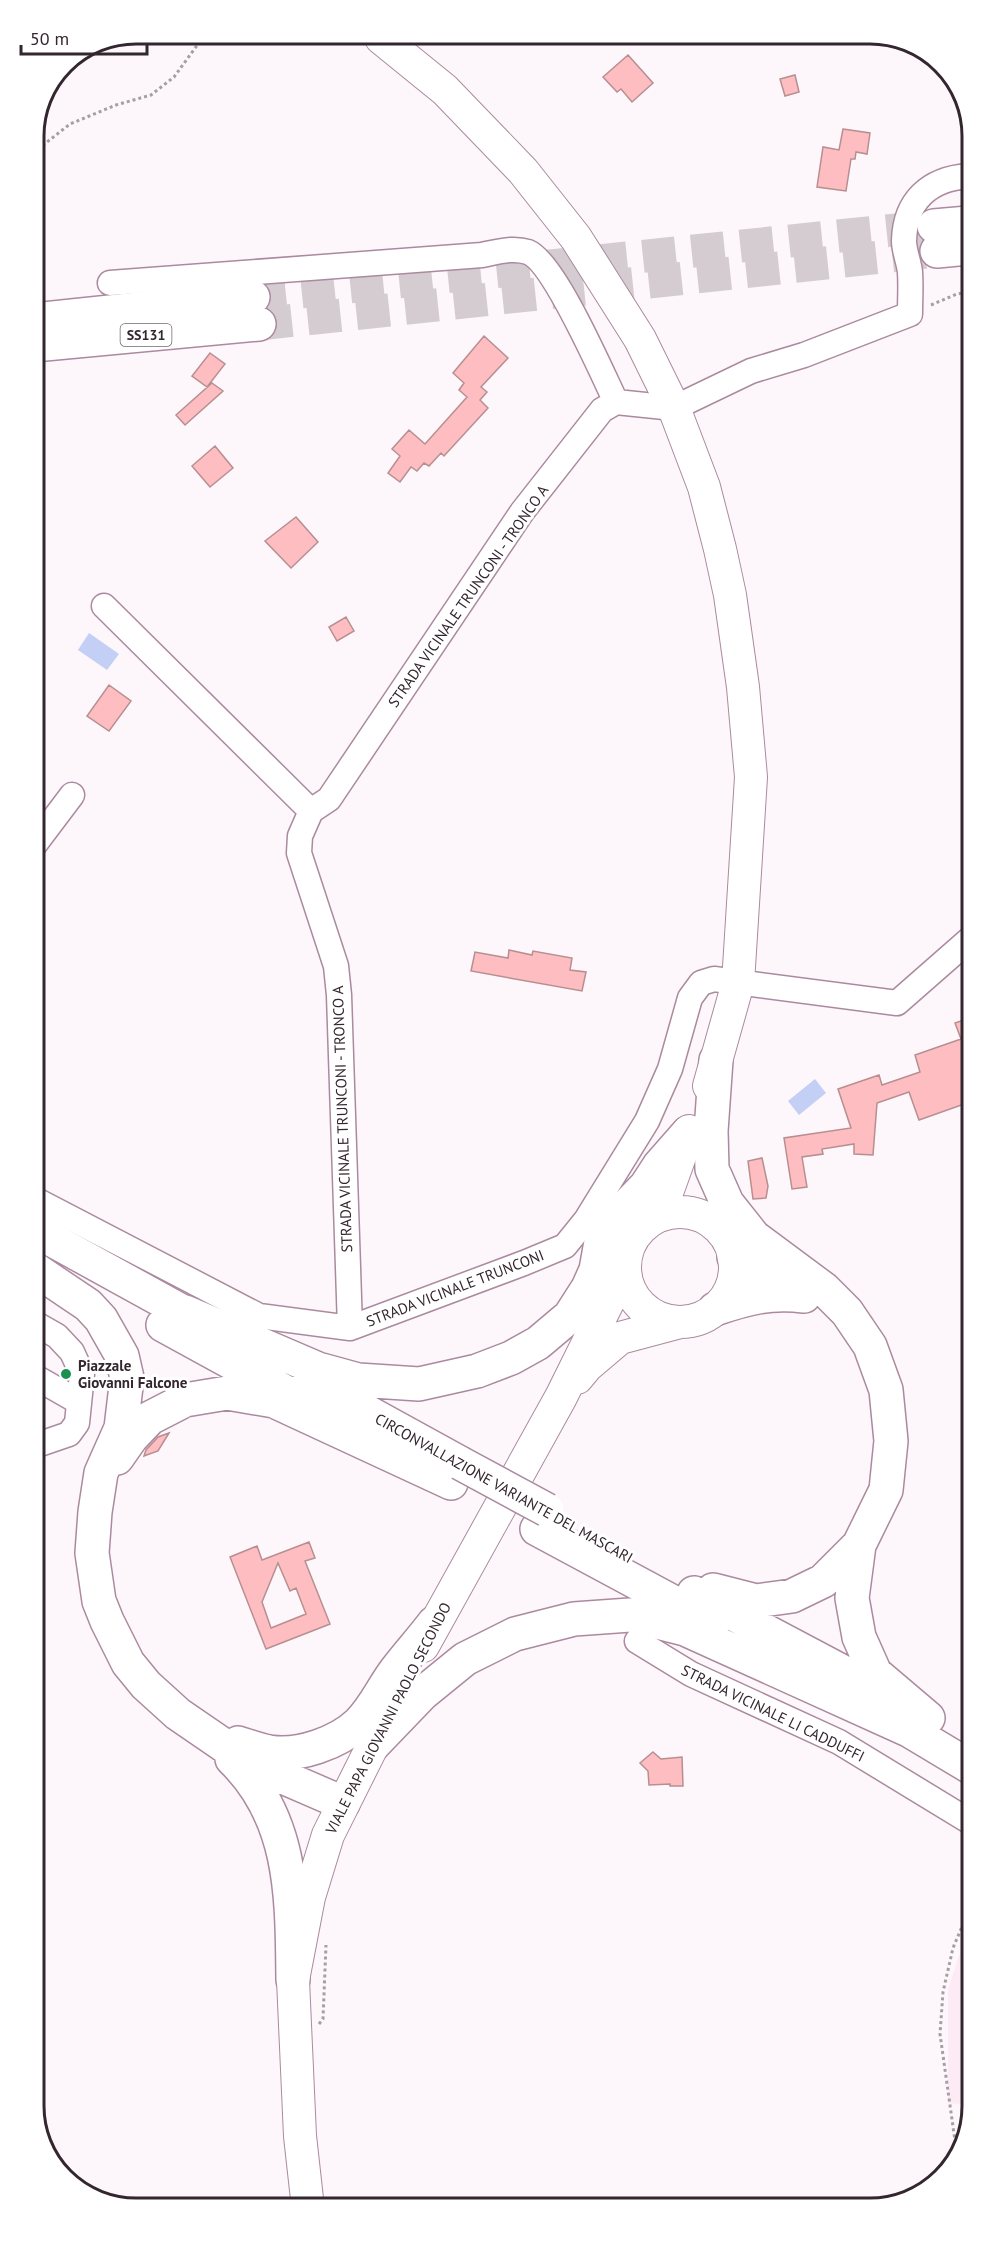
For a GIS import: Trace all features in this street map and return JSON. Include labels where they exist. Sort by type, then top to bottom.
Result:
[{"type":"highway","points":[[947,242],[962,228]]},
{"type":"highway","name":"SS131","points":[[44,320],[256,311],[44,343]]},
{"type":"highway","points":[[716,1060],[711,1131],[712,1169],[727,1203],[754,1237],[824,1289],[847,1312],[870,1346],[886,1390],[891,1441],[886,1490],[859,1545],[852,1598],[859,1637],[875,1673],[922,1725]]},
{"type":"highway","points":[[184,1312],[318,1369],[358,1380],[419,1384],[477,1371],[511,1358],[538,1342],[570,1316],[588,1288],[596,1270],[602,1242],[611,1224],[646,1186],[694,1123]]},
{"type":"highway","name":"CIRCONVALLAZIONE VARIANTE DEL MASCARI","points":[[44,1235],[184,1312],[456,1473]]},
{"type":"highway","points":[[734,1257],[816,1298],[835,1312],[870,1346]]},
{"type":"highway","name":"CIRCONVALLAZIONE VARIANTE DEL MASCARI","points":[[44,1262],[456,1473],[922,1725],[962,1739]]},
{"type":"highway","points":[[44,1275],[88,1305],[101,1319],[122,1356],[128,1378],[121,1428],[101,1473],[99,1495]]},
{"type":"highway","points":[[715,1309],[749,1297],[792,1295],[816,1298]]},
{"type":"highway","points":[[343,1803],[248,1762],[178,1714],[135,1674],[106,1621],[96,1586],[92,1553],[94,1512],[99,1495],[114,1463],[131,1438],[150,1418],[185,1400],[226,1392],[274,1401],[456,1473]]},
{"type":"highway","name":"CIRCONVALLAZIONE VARIANTE DEL MASCARI","points":[[542,1519],[651,1570],[922,1725],[962,1759]]},
{"type":"highway","points":[[651,1570],[756,1601],[792,1596],[823,1581],[859,1545]]},
{"type":"highway","points":[[372,1746],[422,1694],[465,1659],[515,1634],[574,1619],[630,1615],[685,1629],[922,1725]]},
{"type":"highway","points":[[200,1729],[270,1753],[291,1753],[325,1744],[359,1723],[378,1699],[395,1671],[435,1623]]},
{"type":"highway","points":[[200,1729],[250,1777],[272,1813],[282,1842],[288,1873],[293,1980]]},
{"type":"main road","points":[[388,44],[445,90],[523,171],[576,238],[640,339],[674,408],[704,487],[720,549],[730,595],[743,687],[751,777],[738,983],[716,1060],[668,1190],[650,1220],[631,1241],[625,1268],[629,1286],[638,1302],[658,1317],[683,1322],[695,1320],[715,1309],[723,1301],[734,1280],[734,1257],[729,1241],[719,1228],[708,1202],[699,1167],[694,1123]]},
{"type":"main road","points":[[650,1220],[670,1213],[683,1212],[702,1216],[719,1228]]},
{"type":"main road","name":"VIALE PAPA GIOVANNI PAOLO SECONDO","points":[[307,2198],[300,2136],[293,1980],[315,1876],[328,1835],[435,1623],[561,1397],[625,1268]]},
{"type":"main road","name":"VIALE PAPA GIOVANNI PAOLO SECONDO","points":[[561,1397],[587,1366],[620,1338],[648,1329],[683,1322]]},
{"type":"main road","name":"VIALE PAPA GIOVANNI PAOLO SECONDO","points":[[292,2198],[300,2136]]},
{"type":"street","points":[[110,283],[482,255],[509,249],[529,252],[553,277],[616,402],[674,408],[751,371],[804,355],[910,314],[910,271],[904,243],[907,214],[929,187],[954,177],[962,176]]},
{"type":"street","name":"STRADA VICINALE TRUNCONI - TRONCO A","points":[[350,1328],[339,994],[336,966],[299,853],[300,836],[311,811],[329,799],[522,512],[602,410],[616,402]]},
{"type":"street","points":[[104,606],[311,811]]},
{"type":"street","points":[[44,832],[72,795]]},
{"type":"street","points":[[738,983],[897,1004],[962,946]]},
{"type":"street","name":"STRADA VICINALE TRUNCONI","points":[[44,1204],[259,1316],[350,1328],[565,1246],[586,1221],[646,1121],[670,1069],[690,998],[701,983],[714,980],[738,983]]},
{"type":"street","points":[[44,1329],[57,1336],[72,1352],[82,1374],[78,1412],[69,1434],[44,1443]]},
{"type":"street","points":[[44,1384],[78,1412]]},
{"type":"street","points":[[44,1428],[78,1412]]},
{"type":"street","name":"STRADA VICINALE LI CADDUFFI","points":[[637,1641],[691,1674],[839,1742],[962,1817]]},
{"type":"path","points":[[44,144],[70,124],[116,105],[151,95],[174,76],[198,44]]},
{"type":"path","points":[[910,314],[962,293]]},
{"type":"path","points":[[955,2142],[940,2034],[943,1992],[953,1948],[962,1927]]},
{"type":"path","points":[[296,2050],[323,2019],[326,1941]]},
{"type":"shaded area","points":[[962,1947],[962,2104],[948,2103],[948,1990]]},
{"type":"water","points":[[89,633],[119,654],[107,670],[78,650]]},
{"type":"water","points":[[815,1079],[826,1093],[799,1115],[788,1101]]},
{"type":"building","points":[[628,55],[653,83],[632,102],[621,89],[617,92],[603,77]]},
{"type":"building","points":[[795,75],[799,92],[785,96],[780,79]]},
{"type":"building","points":[[843,129],[870,133],[867,154],[856,152],[855,159],[851,159],[846,191],[817,187],[823,147],[839,150]]},
{"type":"building","points":[[484,336],[508,358],[481,387],[487,392],[480,400],[488,408],[444,456],[441,453],[429,466],[424,463],[417,471],[411,467],[400,482],[388,473],[400,456],[392,449],[409,430],[425,444],[467,397],[459,390],[464,383],[453,373]]},
{"type":"building","points":[[210,353],[225,364],[207,387],[192,376]]},
{"type":"building","points":[[212,383],[223,391],[185,425],[176,415]]},
{"type":"building","points":[[215,446],[233,468],[210,487],[192,466]]},
{"type":"building","points":[[296,517],[318,542],[291,568],[265,541]]},
{"type":"building","points":[[346,617],[354,631],[337,641],[329,627]]},
{"type":"building","points":[[109,685],[131,701],[109,731],[87,716]]},
{"type":"building","points":[[509,950],[532,955],[533,951],[572,958],[570,970],[586,972],[582,991],[471,971],[475,952],[508,958]]},
{"type":"building","points":[[962,1021],[962,1105],[919,1120],[909,1092],[877,1103],[873,1155],[854,1154],[854,1144],[822,1149],[823,1154],[802,1157],[807,1187],[792,1189],[784,1138],[851,1128],[838,1089],[879,1075],[882,1085],[920,1072],[915,1055],[961,1039],[955,1023]]},
{"type":"building","points":[[762,1158],[768,1186],[766,1198],[753,1199],[748,1161]]},
{"type":"building","points":[[169,1433],[158,1451],[144,1456],[146,1450],[158,1437]]},
{"type":"building","points":[[309,1542],[315,1558],[305,1561],[330,1624],[266,1649],[230,1557],[257,1546],[262,1560]],"holes":[[[278,1563],[290,1591],[296,1588],[306,1614],[271,1628],[262,1602]]]},
{"type":"building","points":[[653,1752],[661,1759],[682,1757],[683,1786],[649,1785],[648,1771],[640,1763]]},
{"type":"tunnel","points":[[253,297],[934,226]]},
{"type":"tunnel","points":[[259,324],[937,251]]},
{"type":"place","name":"Piazzale Giovanni Falcone","points":[[66,1374]]}]
